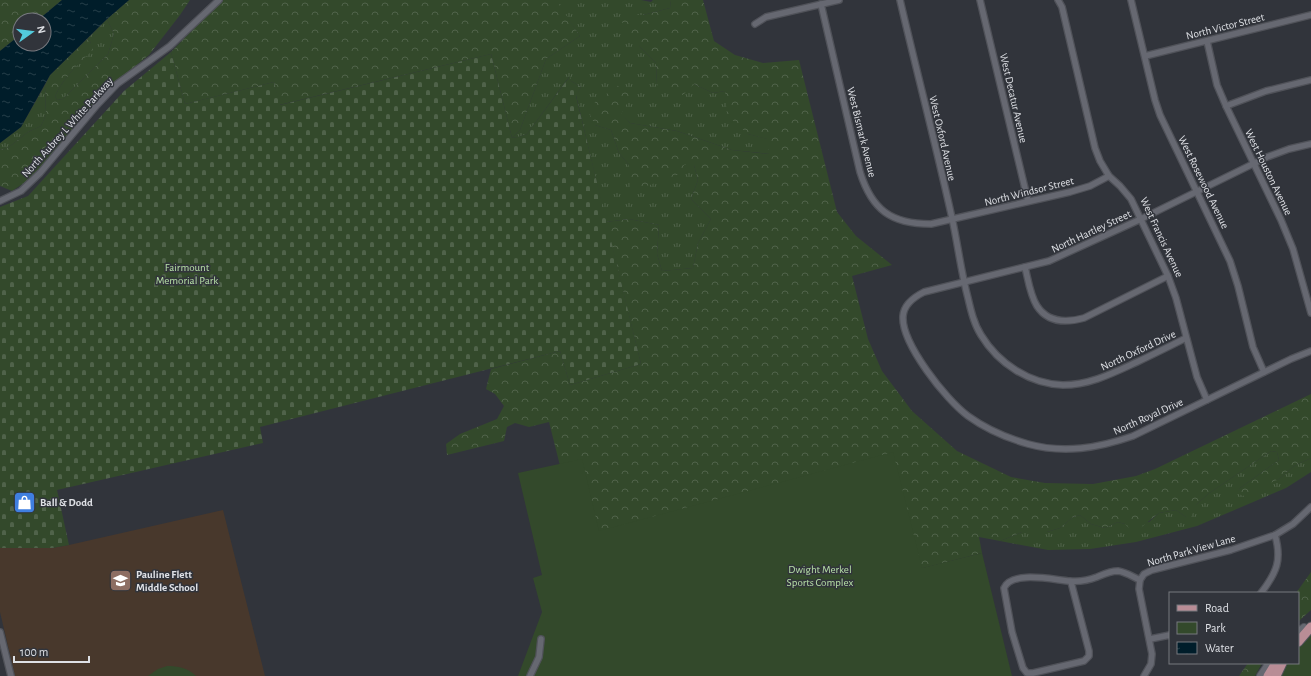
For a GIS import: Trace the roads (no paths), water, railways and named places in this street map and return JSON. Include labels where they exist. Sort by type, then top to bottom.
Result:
[{"type":"main road","points":[[1299,640],[1303,630],[1311,621]]},
{"type":"main road","points":[[1261,676],[1269,664]]},
{"type":"main road","points":[[1274,676],[1276,664]]},
{"type":"main road","points":[[1274,676],[1281,664]]},
{"type":"street","name":"North Aubrey L White Parkway","points":[[0,201],[21,191],[40,173],[117,84],[170,46],[219,0]]},
{"type":"street","points":[[755,24],[766,17],[839,0]]},
{"type":"street","name":"West Oxford Avenue","points":[[900,0],[952,219],[964,282]]},
{"type":"street","name":"West Decatur Avenue","points":[[980,0],[1028,201]]},
{"type":"street","name":"West Francis Avenue","points":[[1058,0],[1062,7],[1095,148],[1100,161],[1109,176],[1120,186],[1131,200],[1168,276],[1176,298],[1197,377],[1207,400]]},
{"type":"street","name":"West Rosewood Avenue","points":[[1131,0],[1160,115],[1230,261],[1238,286],[1253,347],[1264,372]]},
{"type":"street","name":"West Bismark Avenue","points":[[821,4],[860,172],[865,187],[873,200],[884,212],[897,219],[915,224],[931,224],[952,219]]},
{"type":"street","name":"North Victor Street","points":[[1145,56],[1311,15]]},
{"type":"street","name":"West Houston Avenue","points":[[1207,41],[1217,85],[1281,220],[1293,249],[1311,313]]},
{"type":"street","points":[[1226,106],[1266,91],[1311,80]]},
{"type":"street","name":"North Hartley Street","points":[[903,315],[908,303],[915,296],[924,292],[1049,261],[1141,219],[1254,164],[1289,149],[1311,144]]},
{"type":"street","name":"North Windsor Street","points":[[952,219],[1070,192],[1090,186],[1109,176]]},
{"type":"street","points":[[1025,267],[1031,292],[1037,306],[1048,317],[1060,322],[1084,318],[1168,276]]},
{"type":"street","name":"North Oxford Drive","points":[[964,282],[972,316],[980,334],[992,351],[1007,365],[1027,377],[1046,383],[1062,385],[1104,378],[1186,338]]},
{"type":"street","name":"North Royal Drive","points":[[903,315],[904,329],[908,339],[936,384],[967,415],[982,425],[1008,438],[1046,448],[1065,449],[1106,445],[1133,436],[1291,359],[1311,352]]},
{"type":"street","name":"North Park View Lane","points":[[1071,582],[1089,656],[1084,661],[1033,673],[1027,673],[1023,668],[1012,632],[1004,588],[1006,583],[1025,578],[1071,582],[1082,581],[1118,571],[1140,580],[1144,574],[1152,570],[1231,550],[1275,535],[1293,524],[1311,507]]},
{"type":"street","points":[[1262,592],[1276,568],[1279,557],[1275,535]]},
{"type":"street","points":[[1140,580],[1139,589],[1152,654],[1151,664],[1144,676]]},
{"type":"street","points":[[0,632],[11,676]]},
{"type":"street","points":[[1150,639],[1169,635]]},
{"type":"street","points":[[530,676],[539,657],[541,639]]},
{"type":"water","points":[[62,0],[129,0],[107,19],[50,75],[21,127],[0,143],[0,51],[12,41],[12,52],[52,52],[52,12],[48,12]]},
{"type":"place","name":"Ball & Dodd","points":[[25,502]]},
{"type":"place","name":"Pauline Flett Middle School","points":[[120,580]]},
{"type":"park label","name":"Fairmount Memorial Park","points":[[187,273]]},
{"type":"park label","name":"Dwight Merkel Sports Complex","points":[[820,575]]}]
